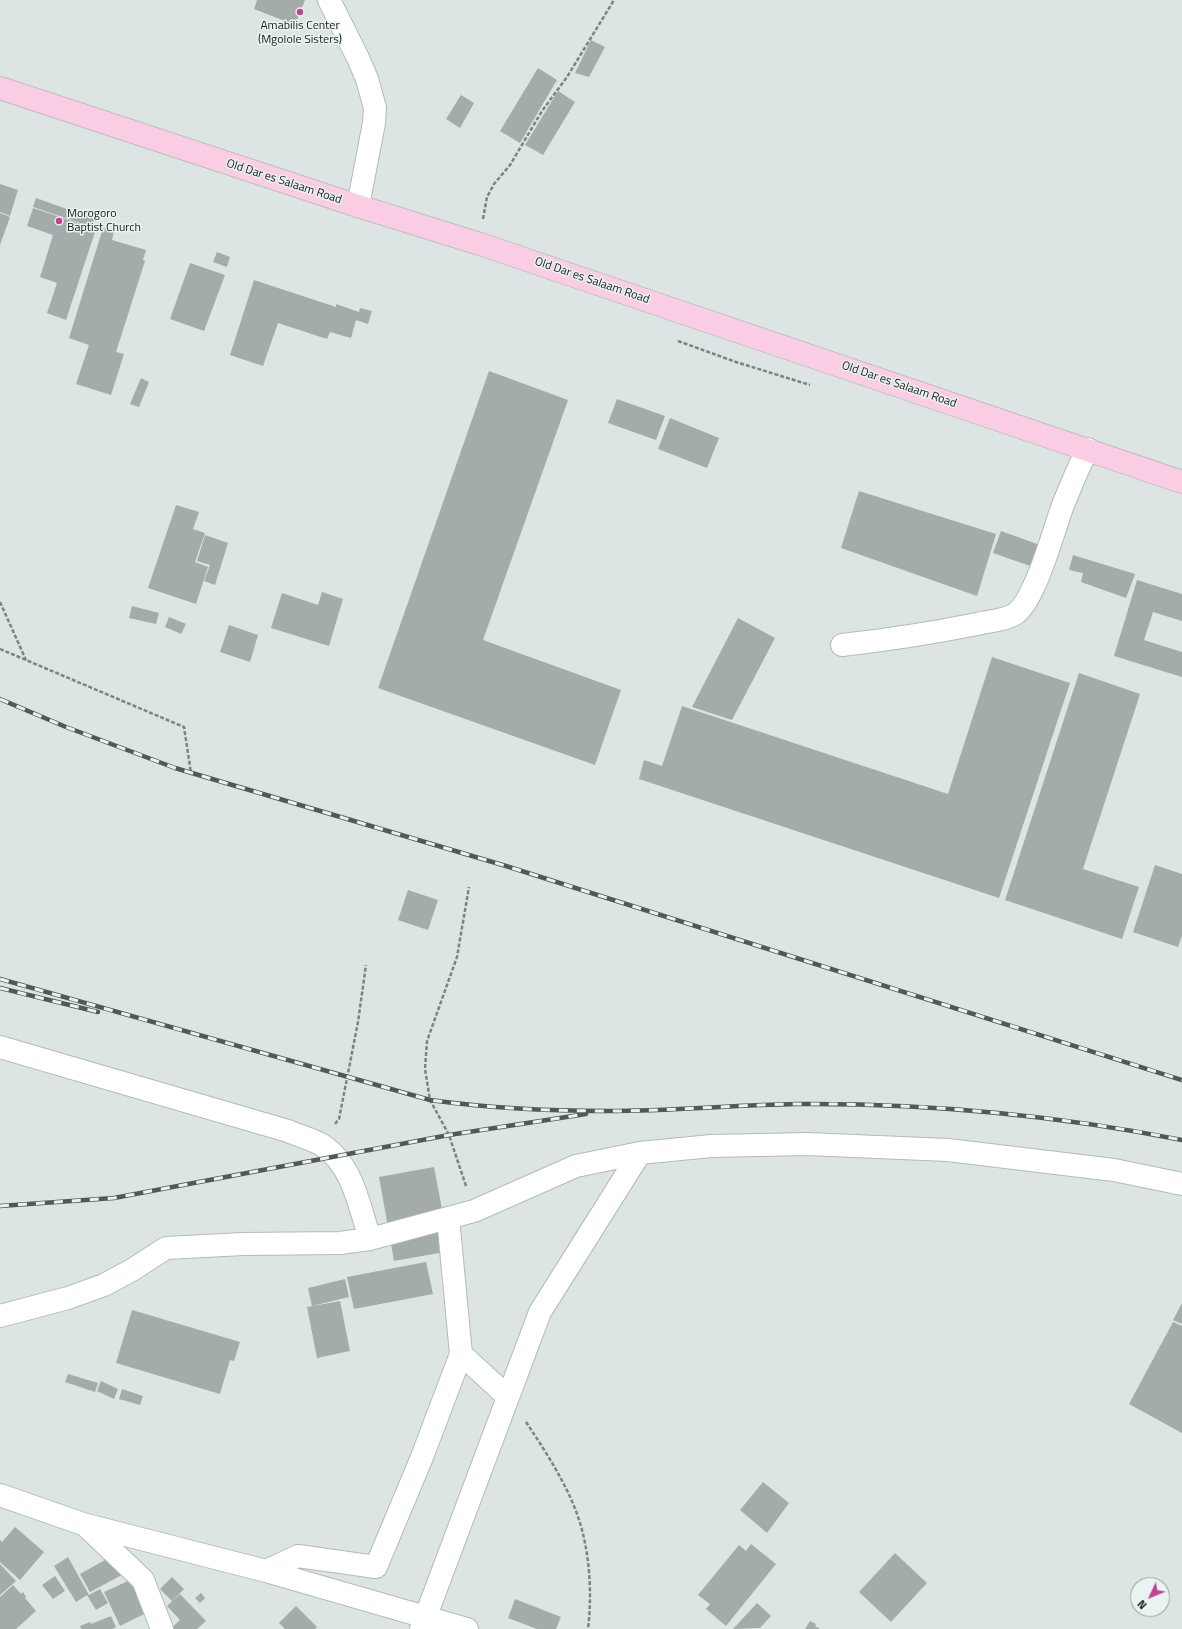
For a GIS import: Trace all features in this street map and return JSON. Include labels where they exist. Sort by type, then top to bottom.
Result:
[{"type":"main road","name":"Old Dar es Salaam Road","points":[[0,88],[358,206],[480,244],[1182,482]]},
{"type":"street","points":[[329,0],[367,79],[375,108],[374,123],[358,206]]},
{"type":"street","points":[[842,645],[882,641],[956,628],[1005,618],[1015,614],[1023,606],[1033,589],[1069,490],[1088,449]]},
{"type":"street","points":[[0,1047],[288,1131],[322,1145],[338,1157],[349,1175],[370,1239]]},
{"type":"street","points":[[0,1316],[68,1298],[104,1285],[132,1270],[166,1248],[243,1244],[340,1243],[370,1239],[474,1211],[576,1166],[640,1153],[711,1146],[807,1144],[948,1150],[1114,1170],[1182,1184]]},
{"type":"street","points":[[423,1624],[540,1312],[640,1153]]},
{"type":"street","points":[[364,1600],[376,1567],[422,1457],[461,1354],[448,1218]]},
{"type":"street","points":[[461,1354],[508,1397]]},
{"type":"street","points":[[0,1495],[83,1524],[266,1571],[364,1600],[423,1624],[467,1629]]},
{"type":"street","points":[[83,1524],[143,1580],[162,1629]]},
{"type":"street","points":[[266,1571],[298,1556],[376,1567]]},
{"type":"path","points":[[480,244],[484,209],[487,197],[494,184],[510,165],[542,111],[567,77],[614,0]]},
{"type":"path","points":[[0,602],[26,661]]},
{"type":"path","points":[[0,649],[184,727],[191,773]]},
{"type":"path","points":[[469,887],[456,956],[427,1041],[425,1069],[430,1100],[449,1135],[474,1211]]},
{"type":"path","points":[[322,1145],[339,1119],[358,1022],[366,964]]},
{"type":"path","points":[[508,1397],[556,1471],[571,1499],[579,1522],[588,1568],[588,1629]]},
{"type":"building","points":[[257,0],[305,0],[295,25],[254,9]]},
{"type":"building","points":[[591,40],[605,47],[589,77],[575,73]]},
{"type":"building","points":[[538,68],[557,80],[520,143],[500,131]]},
{"type":"building","points":[[558,91],[575,102],[543,155],[525,145]]},
{"type":"building","points":[[461,95],[474,103],[460,128],[446,119]]},
{"type":"building","points":[[0,184],[18,190],[10,216],[0,212]]},
{"type":"building","points":[[36,198],[95,219],[92,227],[33,207]]},
{"type":"building","points":[[33,208],[96,229],[66,320],[47,313],[57,283],[40,277],[53,235],[27,226]]},
{"type":"building","points":[[0,213],[10,217],[0,245]]},
{"type":"building","points":[[103,228],[114,231],[112,240],[146,250],[143,260],[145,261],[116,352],[124,354],[111,395],[76,384],[89,345],[69,338]]},
{"type":"building","points":[[217,252],[230,257],[227,267],[213,262]]},
{"type":"building","points":[[190,263],[225,275],[204,331],[170,319]]},
{"type":"building","points":[[254,280],[336,307],[336,304],[359,312],[360,308],[372,311],[368,324],[356,320],[351,338],[330,332],[327,339],[278,323],[263,366],[230,355]]},
{"type":"building","points":[[489,371],[568,400],[483,640],[621,690],[595,765],[378,688]]},
{"type":"building","points":[[141,378],[149,382],[139,407],[130,404]]},
{"type":"building","points":[[617,399],[665,416],[656,440],[608,423]]},
{"type":"building","points":[[670,418],[719,438],[707,468],[658,449]]},
{"type":"building","points":[[859,491],[996,534],[977,596],[841,548]]},
{"type":"building","points":[[176,505],[199,512],[193,529],[205,533],[195,562],[208,567],[196,604],[148,588]]},
{"type":"building","points":[[1001,531],[1040,545],[1033,567],[993,553]]},
{"type":"building","points":[[205,535],[228,543],[215,585],[204,581],[210,565],[197,561]]},
{"type":"building","points":[[1073,555],[1135,574],[1126,598],[1081,582],[1083,573],[1069,570]]},
{"type":"building","points":[[1137,580],[1182,594],[1182,621],[1153,612],[1144,640],[1182,652],[1182,677],[1114,656]]},
{"type":"building","points":[[322,592],[343,599],[329,646],[271,628],[282,593],[318,605]]},
{"type":"building","points":[[132,606],[159,613],[156,624],[129,618]]},
{"type":"building","points":[[169,617],[186,624],[181,634],[165,627]]},
{"type":"building","points":[[738,618],[775,638],[732,720],[692,707]]},
{"type":"building","points":[[229,625],[258,635],[250,662],[220,652]]},
{"type":"building","points":[[992,657],[1070,683],[999,898],[639,779],[644,760],[662,766],[682,706],[948,794]]},
{"type":"building","points":[[1079,673],[1140,694],[1083,869],[1139,887],[1122,939],[1005,900]]},
{"type":"building","points":[[1155,865],[1182,874],[1182,936],[1178,947],[1133,932]]},
{"type":"building","points":[[408,890],[438,900],[428,930],[398,920]]},
{"type":"building","points":[[434,1167],[450,1251],[394,1261],[379,1177]]},
{"type":"building","points":[[426,1262],[433,1294],[354,1309],[347,1277]]},
{"type":"building","points":[[345,1279],[349,1297],[312,1306],[308,1288]]},
{"type":"building","points":[[340,1301],[350,1351],[317,1358],[307,1307]]},
{"type":"building","points":[[1182,1303],[1182,1324],[1173,1320]]},
{"type":"building","points":[[132,1310],[240,1342],[234,1361],[230,1360],[220,1394],[116,1363]]},
{"type":"building","points":[[1173,1322],[1182,1326],[1182,1433],[1129,1404]]},
{"type":"building","points":[[68,1374],[98,1383],[95,1392],[65,1382]]},
{"type":"building","points":[[101,1381],[118,1389],[114,1399],[97,1391]]},
{"type":"building","points":[[122,1389],[143,1396],[140,1405],[119,1399]]},
{"type":"building","points":[[763,1482],[789,1503],[767,1533],[740,1510]]},
{"type":"building","points":[[15,1527],[44,1552],[20,1580],[0,1562],[0,1540],[2,1542]]},
{"type":"building","points":[[751,1544],[776,1564],[726,1626],[706,1609],[710,1604],[698,1595],[739,1545],[746,1551]]},
{"type":"building","points":[[895,1553],[927,1583],[891,1622],[859,1592]]},
{"type":"building","points":[[112,1556],[122,1575],[90,1592],[80,1574]]},
{"type":"building","points":[[68,1557],[89,1595],[100,1589],[108,1603],[96,1610],[87,1595],[76,1602],[54,1566]]},
{"type":"building","points":[[0,1564],[16,1581],[0,1595]]},
{"type":"building","points":[[55,1576],[65,1591],[53,1599],[42,1585]]},
{"type":"building","points":[[172,1577],[184,1589],[172,1601],[160,1589]]},
{"type":"building","points":[[130,1580],[146,1613],[120,1626],[104,1592]]},
{"type":"building","points":[[13,1585],[21,1594],[23,1592],[26,1597],[25,1598],[36,1611],[16,1629],[0,1629],[0,1597]]},
{"type":"building","points":[[201,1593],[205,1598],[200,1603],[195,1598]]},
{"type":"building","points":[[180,1594],[206,1621],[197,1629],[170,1629],[180,1620],[167,1606]]},
{"type":"building","points":[[515,1599],[561,1617],[556,1629],[537,1629],[508,1618]]},
{"type":"building","points":[[757,1603],[771,1616],[760,1628],[733,1629]]},
{"type":"building","points":[[296,1606],[317,1627],[315,1629],[285,1629],[279,1623]]},
{"type":"building","points":[[111,1616],[116,1627],[112,1629],[81,1629],[80,1626],[90,1622],[91,1624]]},
{"type":"building","points":[[810,1621],[816,1624],[815,1626],[820,1629],[805,1629]]},
{"type":"railway","points":[[0,699],[66,727],[175,768],[506,866],[1182,1080]]},
{"type":"railway","points":[[0,979],[430,1100],[452,1103],[541,1110],[586,1111],[632,1111],[797,1104],[845,1104],[942,1108],[1038,1117],[1134,1131],[1182,1140]]},
{"type":"railway","points":[[0,988],[98,1012]]},
{"type":"railway","points":[[0,1206],[114,1198],[449,1135],[586,1114]]},
{"type":"place","name":"Amabilis Center (Mgolole Sisters)","points":[[300,12]]},
{"type":"place","name":"Morogoro Baptist Church","points":[[59,221]]}]
